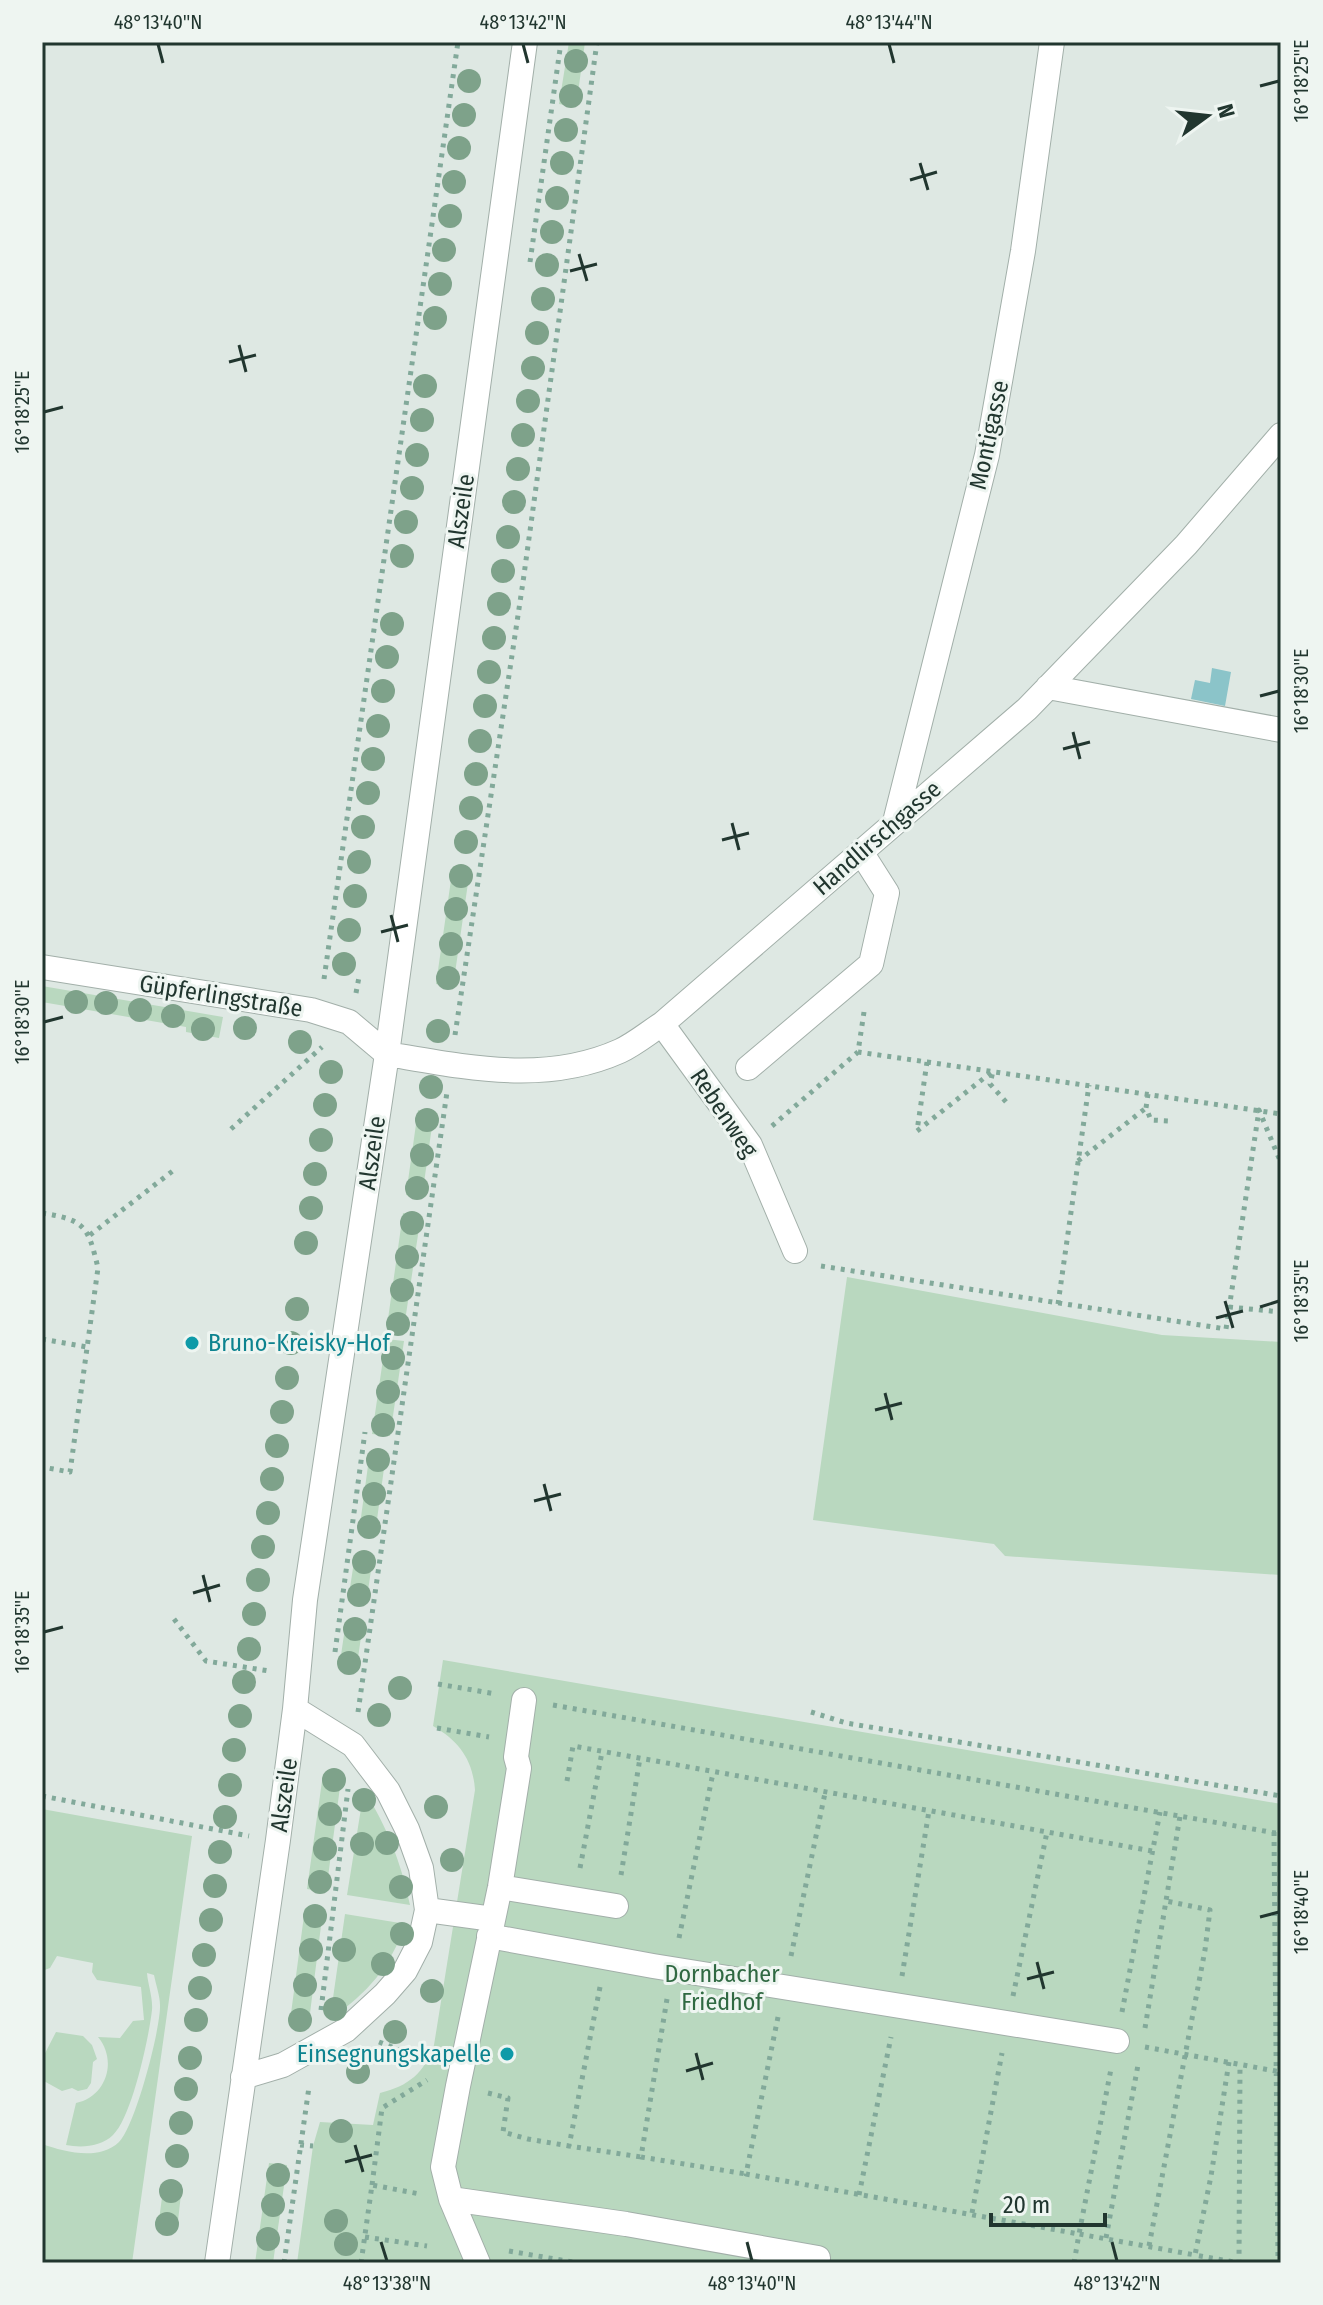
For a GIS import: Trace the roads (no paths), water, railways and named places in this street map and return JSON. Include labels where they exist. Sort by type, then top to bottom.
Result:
[{"type":"street","name":"Alszeile","points":[[217,2263],[278,1840],[307,1584],[387,1054],[525,42]]},
{"type":"street","name":"Montigasse","points":[[895,822],[987,455],[1023,251],[1052,42]]},
{"type":"street","name":"Handlirschgasse","points":[[387,1054],[513,1072],[559,1069],[589,1063],[623,1050],[662,1024],[1027,709],[1186,545],[1281,435]]},
{"type":"street","points":[[1048,687],[1281,730]]},
{"type":"street","points":[[748,1068],[871,964],[887,893],[861,852]]},
{"type":"street","name":"Güpferlingstraße","points":[[42,967],[311,1010],[349,1022],[387,1054]]},
{"type":"street","name":"Rebenweg","points":[[662,1024],[750,1145],[795,1251]]},
{"type":"street","points":[[478,2263],[451,2199],[443,2167],[500,1887],[519,1768],[517,1741],[524,1700]]},
{"type":"street","points":[[243,2077],[283,2065],[346,2030],[405,1971],[420,1942],[427,1910],[421,1868],[407,1829],[388,1791],[353,1745],[295,1709]]},
{"type":"street","points":[[500,1887],[616,1906]]},
{"type":"street","points":[[427,1910],[606,1957],[1117,2041]]},
{"type":"street","points":[[451,2199],[626,2224],[823,2261]]},
{"type":"water","points":[[1212,668],[1231,672],[1225,706],[1191,699],[1195,680],[1210,683]]},
{"type":"place","name":"Bruno-Kreisky-Hof","points":[[192,1343]]},
{"type":"place","name":"Einsegnungskapelle","points":[[507,2054]]},
{"type":"park label","name":"Dornbacher Friedhof","points":[[722,1988]]}]
